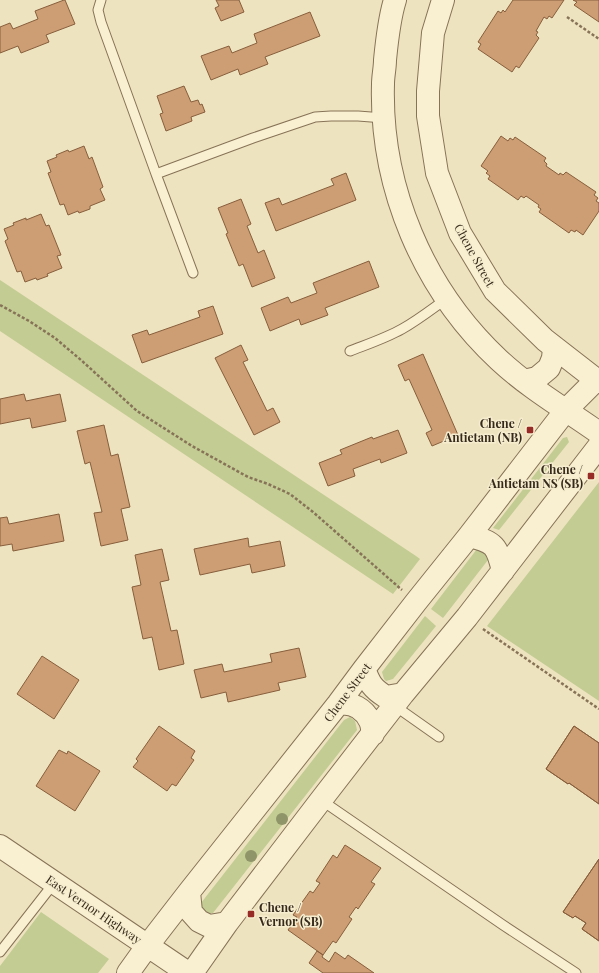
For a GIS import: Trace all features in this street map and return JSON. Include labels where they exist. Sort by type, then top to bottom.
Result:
[{"type":"street","points":[[395,0],[388,38],[383,83],[384,118],[388,153],[399,202],[414,241],[446,299],[474,334],[499,360],[535,390],[599,433]]},
{"type":"street","name":"Chene Street","points":[[128,973],[189,892],[338,704],[566,410],[598,381],[554,348],[495,291],[460,233],[437,173],[428,116],[428,91],[433,34],[443,0]]},
{"type":"street","points":[[524,381],[538,378],[549,368],[553,358],[554,348]]},
{"type":"street","points":[[192,973],[227,923],[321,800],[399,700],[467,617],[599,446]]},
{"type":"street","points":[[469,536],[483,539],[492,544],[499,556],[502,571]]},
{"type":"street","points":[[364,669],[369,683],[376,691],[386,697],[399,700]]},
{"type":"street","points":[[338,704],[346,703],[363,712],[370,722],[373,734]]},
{"type":"street","name":"East Vernor Highway","points":[[0,846],[188,973]]},
{"type":"street","points":[[189,892],[191,912],[199,921],[209,926],[227,923]]},
{"type":"lane","points":[[101,0],[98,10],[101,22],[193,273]]},
{"type":"lane","points":[[156,174],[315,117],[358,116],[384,118]]},
{"type":"lane","points":[[350,351],[403,328],[446,299]]},
{"type":"lane","points":[[399,700],[439,736]]},
{"type":"lane","points":[[321,800],[503,925],[576,973]]},
{"type":"lane","points":[[0,952],[54,882]]},
{"type":"path","points":[[567,17],[599,39]]},
{"type":"path","points":[[0,305],[55,338],[137,411],[192,446],[248,478],[268,484],[290,494],[313,512],[400,588]]},
{"type":"path","points":[[481,628],[599,709]]},
{"type":"green space","points":[[0,280],[420,559],[393,594],[0,331]]},
{"type":"green space","points":[[567,437],[569,442],[499,530],[493,528],[563,438]]},
{"type":"green space","points":[[599,482],[599,701],[487,626]]},
{"type":"green space","points":[[477,549],[487,551],[488,560],[443,618],[431,609]]},
{"type":"green space","points":[[425,616],[436,626],[393,679],[386,681],[382,672]]},
{"type":"green space","points":[[350,717],[355,721],[357,730],[213,913],[207,913],[201,909],[201,903],[344,720]]},
{"type":"green space","points":[[41,912],[109,959],[98,973],[0,973],[0,966]]},
{"type":"building","points":[[64,0],[75,24],[46,35],[49,42],[21,53],[18,46],[0,53],[0,27],[10,23],[13,29],[38,19],[35,11]]},
{"type":"building","points":[[216,0],[239,0],[244,12],[221,21],[215,8],[219,6]]},
{"type":"building","points":[[513,0],[564,0],[552,18],[549,16],[547,19],[544,17],[536,31],[538,32],[536,35],[539,38],[519,68],[516,66],[512,72],[478,49],[481,44],[478,42],[498,11],[501,13],[503,10],[505,12]]},
{"type":"building","points":[[573,0],[599,0],[599,22],[574,5],[577,2]]},
{"type":"building","points":[[310,12],[320,36],[265,57],[268,64],[240,75],[238,69],[211,80],[201,56],[229,46],[232,53],[257,43],[254,34]]},
{"type":"building","points":[[184,86],[191,102],[198,100],[200,105],[202,104],[205,112],[191,117],[192,121],[166,131],[160,114],[163,113],[157,96]]},
{"type":"building","points":[[501,136],[508,141],[510,138],[513,140],[515,137],[546,158],[544,161],[547,164],[546,166],[559,175],[560,173],[563,175],[566,172],[596,192],[594,195],[598,198],[596,201],[599,203],[599,211],[583,235],[576,230],[575,232],[571,230],[569,233],[539,212],[541,209],[538,207],[539,205],[526,196],[524,198],[521,196],[518,200],[488,179],[490,176],[486,173],[488,171],[481,166]]},
{"type":"building","points":[[84,146],[89,159],[92,157],[103,187],[100,189],[105,200],[90,206],[90,209],[79,213],[78,211],[68,215],[64,204],[60,205],[48,173],[51,172],[47,161],[68,150],[69,152]]},
{"type":"building","points":[[346,173],[356,200],[276,231],[265,203],[279,198],[282,205],[334,185],[331,179]]},
{"type":"building","points":[[241,199],[251,224],[247,226],[258,253],[264,250],[275,278],[252,287],[243,264],[239,266],[226,234],[228,233],[218,208]]},
{"type":"building","points":[[41,214],[46,226],[49,225],[61,255],[57,256],[62,268],[47,274],[48,276],[25,282],[21,271],[17,272],[5,241],[8,239],[4,229],[14,225],[13,223]]},
{"type":"building","points":[[369,261],[379,287],[325,308],[328,315],[301,325],[299,319],[270,331],[261,308],[288,297],[291,303],[317,293],[313,283]]},
{"type":"building","points":[[213,306],[223,334],[142,363],[132,335],[147,330],[149,335],[200,317],[198,311]]},
{"type":"building","points":[[241,345],[248,360],[243,362],[267,411],[273,408],[280,422],[254,435],[215,358]]},
{"type":"building","points":[[423,354],[458,435],[432,446],[426,433],[432,430],[409,379],[405,381],[398,365]]},
{"type":"building","points":[[24,394],[26,401],[60,394],[66,421],[32,428],[30,418],[0,424],[0,399]]},
{"type":"building","points":[[104,425],[111,456],[118,454],[130,507],[121,509],[128,540],[101,546],[94,513],[102,512],[90,462],[85,464],[77,431]]},
{"type":"building","points":[[398,430],[407,453],[381,463],[380,459],[353,469],[355,476],[328,486],[319,463],[342,454],[340,450],[372,437],[373,439]]},
{"type":"building","points":[[59,514],[64,541],[13,551],[12,544],[0,546],[0,518],[7,517],[9,524]]},
{"type":"building","points":[[248,538],[249,547],[280,541],[285,566],[252,573],[250,564],[200,575],[194,549]]},
{"type":"building","points":[[162,549],[169,580],[160,582],[171,631],[177,630],[184,664],[159,670],[152,637],[143,639],[132,587],[141,585],[135,555]]},
{"type":"building","points":[[299,648],[306,677],[278,683],[280,690],[228,702],[226,692],[201,698],[194,670],[222,664],[224,672],[272,662],[270,654]]},
{"type":"building","points":[[42,656],[79,680],[54,719],[17,694]]},
{"type":"building","points":[[159,726],[195,751],[191,758],[194,760],[176,786],[172,784],[167,791],[133,767],[138,761],[136,759]]},
{"type":"building","points":[[574,726],[599,743],[599,804],[546,769]]},
{"type":"building","points":[[574,726],[599,743],[599,804],[546,769]]},
{"type":"building","points":[[59,750],[67,754],[68,751],[100,771],[75,811],[36,786]]},
{"type":"building","points":[[345,845],[381,868],[371,882],[375,884],[358,909],[356,907],[349,917],[352,919],[336,943],[333,941],[323,955],[288,930],[297,917],[293,915],[310,891],[313,893],[320,883],[316,881],[333,855],[337,858]]},
{"type":"building","points":[[599,859],[599,941],[582,929],[586,923],[575,916],[573,918],[563,912]]},
{"type":"building","points":[[599,859],[599,941],[582,929],[586,923],[575,916],[573,918],[563,912]]},
{"type":"building","points":[[317,951],[329,962],[335,952],[345,959],[348,955],[374,973],[323,973],[309,963]]},
{"type":"place","name":"Chene / Antietam (NB)","points":[[530,430]]},
{"type":"place","name":"Chene / Antietam NS (SB)","points":[[591,476]]},
{"type":"place","name":"Chene / Vernor (SB)","points":[[251,914]]}]
